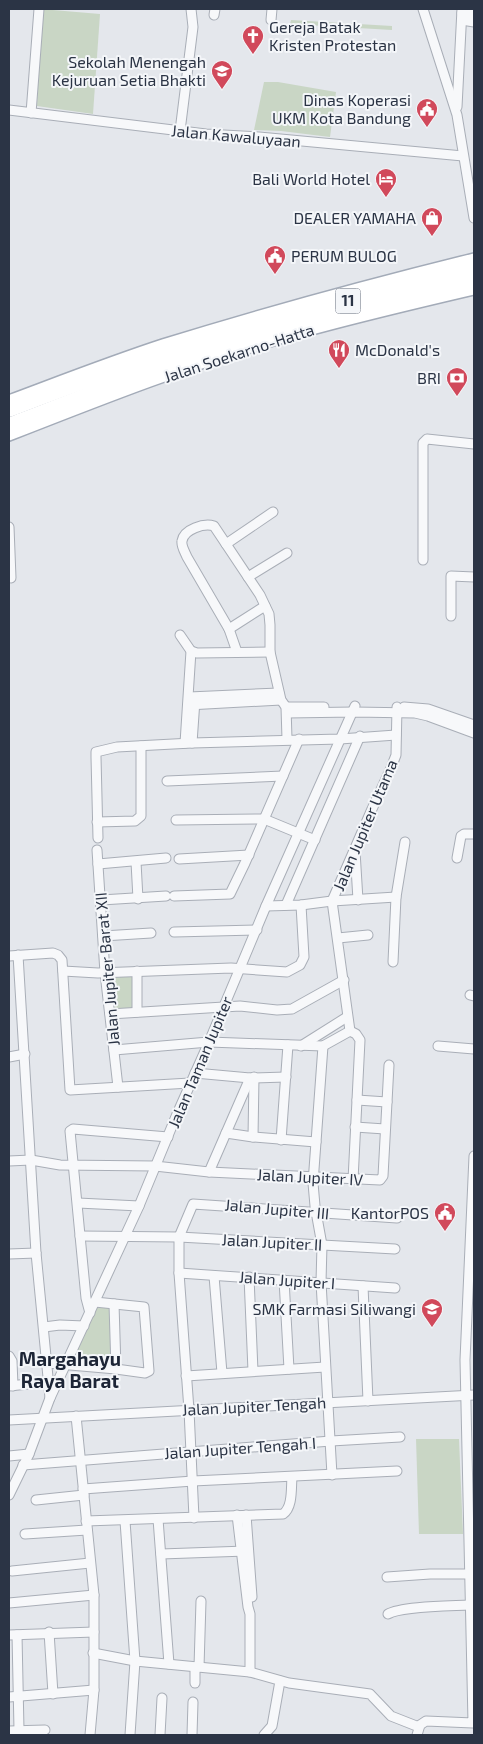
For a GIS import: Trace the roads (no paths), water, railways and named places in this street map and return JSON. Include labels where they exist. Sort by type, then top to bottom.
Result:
[{"type":"highway","name":"Jalan Soekarno-Hatta","points":[[9,425],[107,388],[225,340],[241,331],[378,292],[474,269]]},
{"type":"highway","name":"Jalan Soekarno-Hatta","points":[[241,331],[377,304],[474,280]]},
{"type":"highway","name":"Jalan Soekarno-Hatta","points":[[9,410],[117,370],[225,340]]},
{"type":"highway","points":[[100,368],[117,370]]},
{"type":"highway","points":[[87,405],[107,388]]},
{"type":"main road","name":"Jalan Soekarno-Hatta","points":[[9,401],[161,346],[241,331],[356,288],[474,259]]},
{"type":"main road","name":"Jalan Soekarno-Hatta","points":[[9,435],[207,361],[295,334],[474,289]]},
{"type":"street","points":[[31,114],[39,9]]},
{"type":"street","points":[[180,131],[193,26],[191,9]]},
{"type":"street","points":[[271,20],[272,9]]},
{"type":"street","points":[[423,9],[456,115],[474,218]]},
{"type":"street","points":[[456,115],[462,14]]},
{"type":"street","points":[[462,14],[474,14]]},
{"type":"street","points":[[462,14],[474,22]]},
{"type":"street","name":"Jalan Kawaluyaan","points":[[9,110],[180,131],[463,156]]},
{"type":"street","points":[[422,560],[423,443],[427,439],[474,444]]},
{"type":"street","points":[[226,544],[273,512]]},
{"type":"street","points":[[237,652],[229,629],[182,546],[184,535],[198,526],[214,526],[265,606],[270,625],[270,652],[283,703],[287,739]]},
{"type":"street","points":[[9,527],[11,578]]},
{"type":"street","points":[[248,577],[287,553]]},
{"type":"street","points":[[451,616],[451,576],[474,577]]},
{"type":"street","points":[[229,629],[265,606]]},
{"type":"street","points":[[180,635],[194,652],[188,743]]},
{"type":"street","points":[[194,652],[270,652]]},
{"type":"street","points":[[192,701],[283,703],[354,709],[416,710],[428,712],[462,725],[474,734]]},
{"type":"street","name":"Jalan Taman Jupiter","points":[[10,1489],[23,1465],[50,1398],[139,1206],[266,906],[354,709]]},
{"type":"street","name":"Jalan Jupiter Utama","points":[[357,1100],[360,1040],[356,1034],[350,1031],[347,1017],[344,980],[332,901],[392,768],[396,755],[397,710]]},
{"type":"street","points":[[462,725],[474,725]]},
{"type":"street","points":[[98,838],[96,752],[99,750],[117,747],[188,743],[340,739],[360,736],[396,735]]},
{"type":"street","points":[[286,905],[360,736]]},
{"type":"street","points":[[101,900],[229,895],[249,855],[299,739]]},
{"type":"street","points":[[97,822],[135,821],[141,816],[142,746]]},
{"type":"street","points":[[167,781],[283,776]]},
{"type":"street","points":[[176,820],[264,820],[314,840]]},
{"type":"street","points":[[457,858],[461,836],[464,834],[474,834]]},
{"type":"street","points":[[393,962],[396,897],[405,842]]},
{"type":"street","points":[[355,848],[358,900]]},
{"type":"street","name":"Jalan Jupiter Barat XII","points":[[98,850],[105,973],[118,1087]]},
{"type":"street","points":[[179,859],[249,855]]},
{"type":"street","points":[[98,864],[164,859]]},
{"type":"street","points":[[136,862],[138,899]]},
{"type":"street","points":[[266,906],[396,897]]},
{"type":"street","points":[[63,971],[105,973],[231,968],[287,972],[303,962],[301,905]]},
{"type":"street","points":[[174,932],[257,930]]},
{"type":"street","points":[[103,936],[151,933]]},
{"type":"street","points":[[338,938],[368,935]]},
{"type":"street","points":[[50,1398],[36,1252],[25,1054],[13,956],[53,953],[62,960],[70,1090],[190,1083]]},
{"type":"street","points":[[137,971],[137,1012]]},
{"type":"street","points":[[110,1014],[224,1006],[277,1010],[292,1009],[344,980]]},
{"type":"street","points":[[301,1046],[347,1017]]},
{"type":"street","points":[[114,1050],[209,1042],[323,1046],[350,1031]]},
{"type":"street","points":[[281,1140],[288,1045]]},
{"type":"street","points":[[323,1046],[314,1177],[317,1183],[319,1206],[317,1213],[322,1245],[320,1282],[332,1474]]},
{"type":"street","points":[[438,1046],[474,1049]]},
{"type":"street","points":[[9,1057],[25,1054]]},
{"type":"street","name":"Jalan Jupiter IV","points":[[9,1161],[60,1165],[155,1166],[209,1172],[380,1180],[382,1178],[389,1065]]},
{"type":"street","points":[[195,1073],[286,1077]]},
{"type":"street","points":[[209,1172],[252,1077]]},
{"type":"street","points":[[252,1077],[254,1137]]},
{"type":"street","points":[[353,1180],[357,1100],[387,1102]]},
{"type":"street","points":[[355,1127],[385,1129]]},
{"type":"street","points":[[90,1313],[86,1298],[70,1131],[73,1129],[168,1137]]},
{"type":"street","points":[[226,1133],[316,1142]]},
{"type":"street","points":[[93,1653],[135,1661],[250,1672],[280,1681],[370,1694],[389,1714],[418,1731],[420,1725],[426,1721],[474,1723],[468,1574],[469,1349],[474,1156]]},
{"type":"street","points":[[78,1203],[139,1206]]},
{"type":"street","name":"Jalan Jupiter III","points":[[179,1237],[194,1203],[397,1218]]},
{"type":"street","name":"Jalan Jupiter II","points":[[80,1236],[179,1237],[395,1249]]},
{"type":"street","points":[[179,1237],[179,1272],[189,1410],[194,1518]]},
{"type":"street","points":[[9,1254],[36,1252]]},
{"type":"street","name":"Jalan Jupiter I","points":[[179,1272],[395,1288]]},
{"type":"street","points":[[214,1276],[222,1373]]},
{"type":"street","points":[[249,1277],[253,1371]]},
{"type":"street","points":[[284,1280],[290,1368]]},
{"type":"street","points":[[363,1286],[368,1401]]},
{"type":"street","points":[[47,1363],[68,1361],[145,1373],[149,1370],[144,1307],[95,1302]]},
{"type":"street","points":[[114,1304],[116,1369]]},
{"type":"street","points":[[44,1327],[63,1325],[84,1326]]},
{"type":"street","points":[[9,1356],[12,1361],[11,1386],[48,1382]]},
{"type":"street","points":[[186,1376],[324,1367]]},
{"type":"street","name":"Jalan Jupiter Tengah","points":[[9,1420],[328,1402],[409,1400],[470,1395]]},
{"type":"street","points":[[74,1416],[94,1595],[94,1690],[90,1735]]},
{"type":"street","name":"Jalan Jupiter Tengah I","points":[[23,1465],[400,1437]]},
{"type":"street","points":[[9,1456],[28,1454]]},
{"type":"street","points":[[36,1500],[84,1492],[193,1481],[397,1471]]},
{"type":"street","points":[[25,1534],[125,1521],[283,1514],[289,1506],[292,1477]]},
{"type":"street","points":[[242,1515],[247,1575],[253,1606],[250,1614],[250,1672]]},
{"type":"street","points":[[158,1520],[169,1664]]},
{"type":"street","points":[[125,1521],[135,1661],[130,1735]]},
{"type":"street","points":[[161,1554],[245,1551]]},
{"type":"street","points":[[12,1571],[90,1563]]},
{"type":"street","points":[[387,1577],[468,1574]]},
{"type":"street","points":[[9,1603],[94,1595]]},
{"type":"street","points":[[195,1683],[201,1601]]},
{"type":"street","points":[[388,1614],[397,1611],[470,1605]]},
{"type":"street","points":[[19,1730],[14,1697],[13,1635],[49,1632],[94,1632]]},
{"type":"street","points":[[49,1632],[53,1694]]},
{"type":"street","points":[[264,1735],[272,1726],[280,1681]]},
{"type":"street","points":[[14,1697],[94,1690]]},
{"type":"street","points":[[160,1735],[162,1698]]},
{"type":"street","points":[[192,1735],[193,1702]]},
{"type":"street","points":[[9,1731],[46,1730]]},
{"type":"place","name":"Gereja Batak Kristen Protestan","points":[[253,55]]},
{"type":"place","name":"Sekolah Menengah Kejuruan Setia Bhakti","points":[[222,90]]},
{"type":"place","name":"Dinas Koperasi UKM Kota Bandung","points":[[427,128]]},
{"type":"place","name":"Bali World Hotel","points":[[386,198]]},
{"type":"place","name":"DEALER YAMAHA","points":[[432,237]]},
{"type":"place","name":"PERUM BULOG","points":[[275,275]]},
{"type":"place","name":"McDonald's","points":[[339,369]]},
{"type":"place","name":"BRI","points":[[457,397]]},
{"type":"place","name":"KantorPOS","points":[[445,1232]]},
{"type":"place","name":"SMK Farmasi Siliwangi","points":[[432,1328]]},
{"type":"district","name":"Margahayu Raya Barat","points":[[70,1370]]}]
